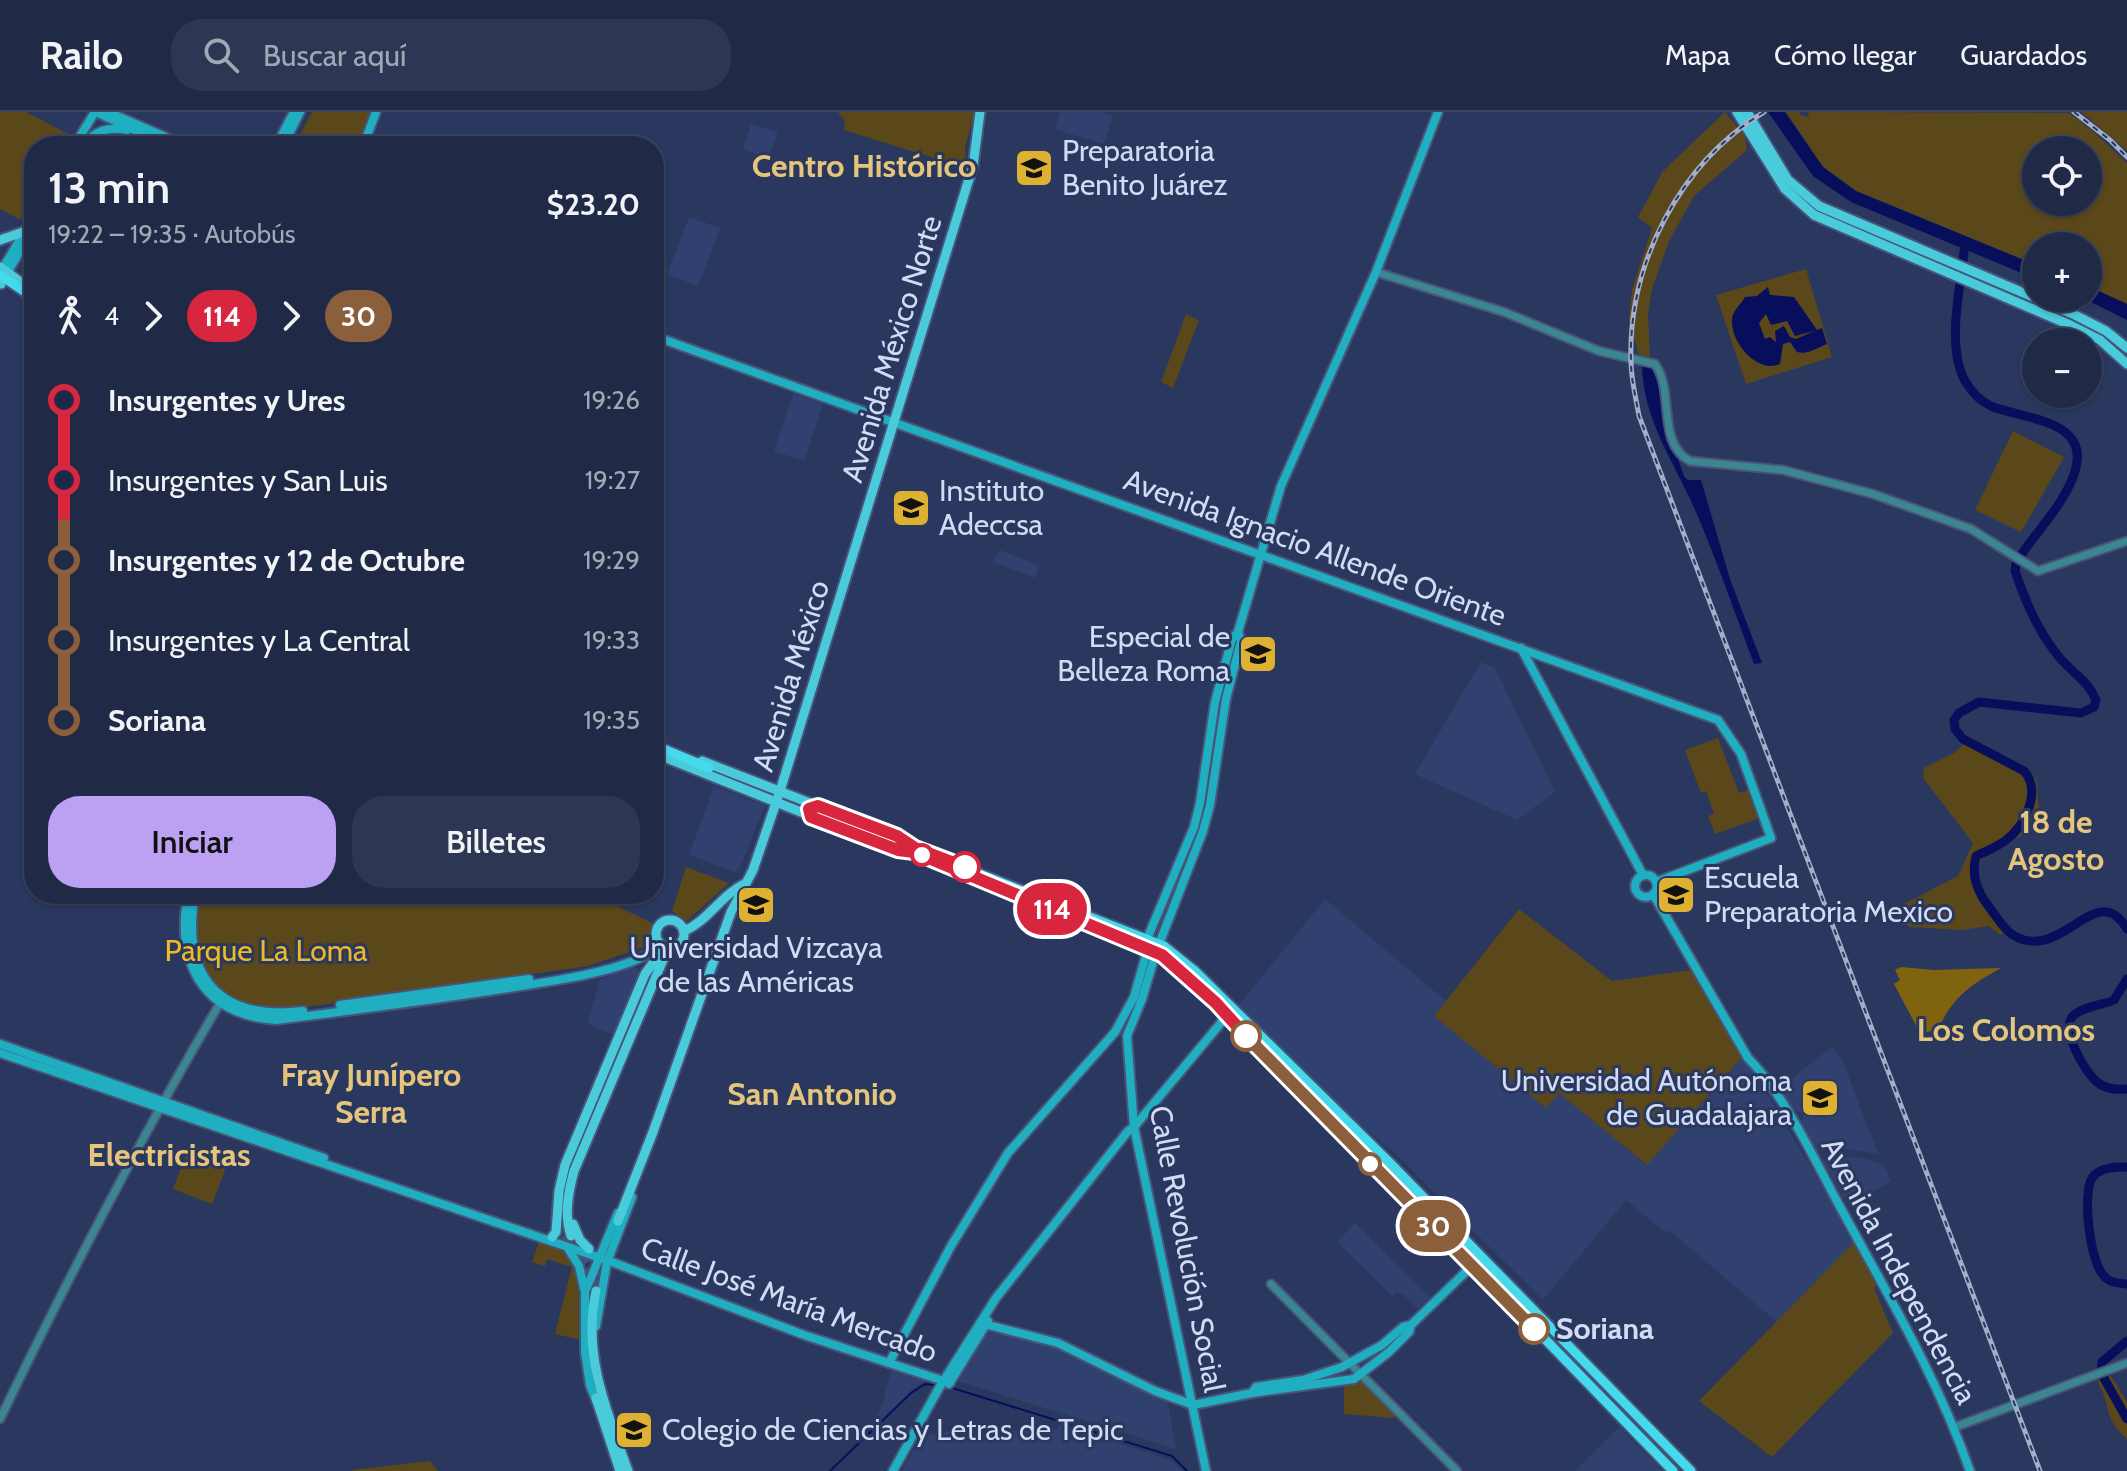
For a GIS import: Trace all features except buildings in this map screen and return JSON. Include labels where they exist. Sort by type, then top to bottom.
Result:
[{"type":"highway","points":[[2,276],[24,289]]},
{"type":"highway","points":[[664,752],[709,772]]},
{"type":"highway","points":[[822,812],[1152,946],[1230,1012],[1346,1140],[1581,1359],[1691,1471]]},
{"type":"highway","points":[[1476,1261],[1528,1323],[1673,1471]]},
{"type":"highway","points":[[1528,1323],[1535,1324],[1569,1358],[1581,1359]]},
{"type":"highway","points":[[1572,1368],[1581,1359]]},
{"type":"highway","points":[[1621,1417],[1649,1437],[1657,1437]]},
{"type":"highway","points":[[1663,1461],[1672,1452]]},
{"type":"main road","points":[[281,136],[294,112]]},
{"type":"main road","points":[[288,136],[300,112]]},
{"type":"main road","points":[[369,136],[378,112]]},
{"type":"main road","name":"Avenida México Norte","points":[[852,562],[973,166],[980,112]]},
{"type":"main road","points":[[889,1363],[923,1296],[987,1185],[1029,1129],[1115,1032],[1134,997],[1152,946],[1203,831],[1210,805],[1226,699],[1241,641],[1238,632],[1281,486],[1376,272],[1438,112]]},
{"type":"main road","points":[[1737,112],[1785,189],[1814,215],[1843,233],[1952,269]]},
{"type":"main road","points":[[1747,112],[1779,167],[1803,194],[1828,211],[2100,340],[2127,364]]},
{"type":"main road","points":[[100,113],[145,136]]},
{"type":"main road","points":[[82,136],[100,113]]},
{"type":"main road","points":[[87,136],[100,113]]},
{"type":"main road","points":[[100,113],[160,136]]},
{"type":"main road","points":[[90,136],[100,130],[121,128],[138,132]]},
{"type":"main road","points":[[1843,233],[1856,227],[1878,233]]},
{"type":"main road","points":[[0,240],[24,233]]},
{"type":"main road","points":[[2,276],[24,243]]},
{"type":"main road","points":[[1972,278],[2073,314],[2106,331],[2127,348]]},
{"type":"main road","name":"Avenida Ignacio Allende Oriente","points":[[664,340],[1718,720],[1741,754],[1771,838],[1656,882]]},
{"type":"main road","name":"Avenida México","points":[[618,1221],[731,912],[746,883],[776,804],[852,562]]},
{"type":"main road","points":[[1521,647],[1643,875],[1652,877],[1656,882],[1653,894],[1643,896],[1636,891],[1636,881],[1643,875]]},
{"type":"main road","points":[[664,750],[780,791],[822,812]]},
{"type":"main road","points":[[709,772],[776,804],[898,850],[915,850]]},
{"type":"main road","points":[[811,817],[810,808],[904,840],[915,850]]},
{"type":"main road","points":[[684,931],[696,925],[734,889],[746,883]]},
{"type":"main road","name":"Avenida Independencia","points":[[1653,894],[1748,1058],[1763,1073],[1812,1156],[1922,1355],[1955,1427],[1970,1471]]},
{"type":"main road","points":[[715,906],[727,902],[731,912]]},
{"type":"main road","points":[[186,904],[183,920],[187,956],[196,976],[223,999],[260,1012],[300,1011],[587,970],[651,948],[679,945],[684,931],[676,922],[667,921],[657,930],[663,945]]},
{"type":"main road","points":[[193,904],[190,924],[195,957],[203,976],[223,999]]},
{"type":"main road","points":[[589,1249],[580,1240],[572,1220],[573,1194],[588,1139],[645,974],[663,945]]},
{"type":"main road","name":"Calle Revolución Social","points":[[1152,946],[1142,999],[1127,1036],[1134,1127],[1206,1471]]},
{"type":"main road","points":[[896,1471],[984,1324],[996,1298],[1120,1140],[1230,1012]]},
{"type":"main road","points":[[0,1044],[160,1104],[606,1259]]},
{"type":"main road","points":[[0,1053],[589,1249],[606,1259]]},
{"type":"main road","points":[[552,1237],[556,1232],[561,1178],[614,1061]]},
{"type":"main road","points":[[620,1471],[587,1344],[587,1320],[591,1292],[606,1259],[645,1145],[653,1132]]},
{"type":"main road","points":[[571,1152],[562,1189],[561,1217],[568,1236],[571,1181],[588,1139]]},
{"type":"main road","points":[[565,1247],[579,1266],[591,1292]]},
{"type":"main road","points":[[606,1259],[596,1328],[602,1405],[628,1471]]},
{"type":"main road","name":"Calle José María Mercado","points":[[606,1259],[945,1385]]},
{"type":"main road","points":[[984,1324],[1058,1343],[1155,1391],[1193,1405],[1252,1393],[1354,1379],[1409,1332],[1411,1325],[1476,1261]]},
{"type":"main road","points":[[1252,1393],[1256,1387],[1303,1380],[1351,1363],[1382,1345],[1403,1327],[1411,1325]]},
{"type":"street","points":[[1376,272],[1504,312],[1599,351],[1645,361],[1658,368],[1674,441],[1681,456],[1690,461],[1783,470],[1873,494],[1971,529],[2040,571],[2127,541]]},
{"type":"street","points":[[0,1419],[160,1104],[223,999]]},
{"type":"street","points":[[1271,1284],[1457,1471]]},
{"type":"street","points":[[1955,1427],[2127,1363]]},
{"type":"shaded area","points":[[1060,112],[1101,112],[1113,116],[1104,144],[1055,129]]},
{"type":"shaded area","points":[[1768,112],[1785,112],[1823,167],[1856,191],[2022,259],[2022,273],[1851,202],[1813,176]]},
{"type":"shaded area","points":[[751,124],[778,132],[768,157],[743,149]]},
{"type":"shaded area","points":[[689,217],[720,228],[698,286],[667,274]]},
{"type":"shaded area","points":[[1768,287],[1770,295],[1794,297],[1817,330],[1822,328],[1827,344],[1801,353],[1790,342],[1783,344],[1780,364],[1771,366],[1754,360],[1735,337],[1732,319],[1745,297],[1757,296]],"holes":[[[1766,314],[1771,325],[1787,321],[1795,336],[1814,331],[1796,339],[1790,337],[1784,326],[1775,331],[1776,342],[1770,337],[1765,339],[1759,323]]]},
{"type":"shaded area","points":[[2102,292],[2127,304],[2127,320],[2102,308]]},
{"type":"shaded area","points":[[1642,365],[1656,371],[1672,442],[1684,476],[1688,480],[1701,480],[1730,579],[1762,663],[1754,664],[1699,519],[1655,426],[1648,406]]},
{"type":"shaded area","points":[[793,394],[823,404],[804,461],[774,451]]},
{"type":"shaded area","points":[[1000,550],[1039,566],[1035,578],[993,562]]},
{"type":"shaded area","points":[[1481,662],[1495,668],[1555,792],[1517,820],[1415,774]]},
{"type":"shaded area","points":[[714,786],[765,806],[740,867],[735,872],[689,855]]},
{"type":"shaded area","points":[[1325,899],[1447,1002],[1435,1016],[1546,1108],[1559,1092],[1646,1165],[1744,1055],[1855,1241],[1777,1322],[1669,1230],[1666,1233],[1626,1200],[1543,1300],[1239,1005]]},
{"type":"shaded area","points":[[1901,967],[1934,970],[2001,968],[1956,1000],[1938,1030],[1920,1033],[1894,984],[1900,980],[1895,970]]},
{"type":"shaded area","points":[[638,968],[638,973],[614,1035],[588,1024],[600,979]]},
{"type":"shaded area","name":"Universidad Autónoma de Guadalajara","points":[[1832,1047],[1842,1059],[1878,1154],[1848,1149],[1815,1151],[1800,1128],[1804,1114],[1791,1109],[1778,1089]]},
{"type":"shaded area","points":[[1863,1158],[1884,1166],[1891,1181],[1849,1206],[1822,1160]]},
{"type":"shaded area","points":[[1355,1223],[1430,1297],[1418,1309],[1403,1294],[1397,1292],[1392,1296],[1337,1242]]},
{"type":"shaded area","points":[[988,1331],[1064,1348],[1167,1398],[1176,1449],[958,1381]]},
{"type":"shaded area","points":[[891,1370],[926,1381],[914,1388],[870,1432],[883,1402]]},
{"type":"shaded area","points":[[984,1424],[990,1439],[1032,1425],[1035,1431],[1046,1427],[1048,1430],[1058,1429],[1057,1424],[1171,1460],[1182,1471],[902,1471],[921,1437]]},
{"type":"shaded area","points":[[1619,1427],[1662,1471],[1575,1471]]},
{"type":"green space","points":[[0,112],[26,112],[72,136],[24,136],[24,215],[19,219],[0,209]]},
{"type":"green space","points":[[312,112],[370,112],[362,136],[299,136]]},
{"type":"green space","points":[[838,112],[975,112],[965,147],[966,168],[844,130],[845,121]]},
{"type":"green space","points":[[1725,112],[1745,136],[1747,150],[1694,196],[1669,241],[1652,289],[1648,314],[1650,357],[1639,355],[1629,320],[1632,290],[1652,228],[1638,217],[1663,171]]},
{"type":"green space","points":[[1786,112],[1799,112],[1809,117],[1808,112],[2069,113],[2098,136],[2022,136],[2022,216],[2102,216],[2102,140],[2127,163],[2127,304],[2102,292],[2102,232],[2022,232],[2022,259],[1856,191],[1823,167]]},
{"type":"green space","points":[[2081,112],[2127,112],[2127,151]]},
{"type":"green space","points":[[1806,269],[1832,357],[1746,384],[1716,295]]},
{"type":"green space","points":[[1186,314],[1199,320],[1173,388],[1161,382]]},
{"type":"green space","points":[[2013,431],[2064,457],[2021,532],[1975,510]]},
{"type":"green space","points":[[1718,738],[1739,793],[1752,789],[1763,817],[1715,834],[1708,816],[1714,814],[1706,791],[1701,793],[1685,750]]},
{"type":"green space","points":[[1964,744],[2036,778],[2041,829],[1997,846],[1985,855],[1979,865],[1978,877],[1983,891],[2010,930],[2000,935],[1989,926],[1962,930],[1909,927],[1894,909],[1958,876],[1973,843],[1923,778],[1924,768],[1954,753]]},
{"type":"green space","points":[[686,867],[729,883],[687,921],[672,911]]},
{"type":"green space","name":"Parque La Loma","points":[[196,904],[617,904],[654,924],[647,946],[588,966],[293,1009],[265,1009],[237,1001],[210,979],[197,948]]},
{"type":"green space","points":[[1519,909],[1612,981],[1692,970],[1744,1055],[1647,1165],[1559,1093],[1546,1108],[1434,1016]]},
{"type":"green space","points":[[188,1150],[227,1165],[212,1204],[173,1189]]},
{"type":"green space","points":[[1855,1241],[1878,1284],[1874,1288],[1893,1333],[1772,1457],[1699,1401]]},
{"type":"green space","points":[[539,1242],[572,1252],[582,1270],[581,1340],[555,1334],[572,1267],[547,1259],[545,1266],[532,1262]]},
{"type":"green space","points":[[2111,1376],[2127,1402],[2127,1439],[2114,1424],[2098,1383],[2099,1379]]},
{"type":"green space","points":[[1364,1378],[1397,1414],[1393,1418],[1344,1414],[1344,1384]]},
{"type":"green space","points":[[430,1461],[438,1471],[352,1471],[353,1470]]},
{"type":"waterway","points":[[1965,242],[1955,331],[1959,366],[1965,381],[1987,404],[2053,425],[2075,443],[2077,458],[2068,489],[2016,563],[2015,571],[2045,637],[2059,657],[2089,687],[2096,700],[2094,707],[2081,713],[1979,702],[1959,713],[1954,720],[1955,729],[1963,739],[2024,771],[2031,788],[2029,808],[2013,834],[1976,856],[1976,883],[2006,930],[2031,941],[2047,939],[2103,912],[2115,915],[2127,929]]},
{"type":"waterway","points":[[2127,979],[2114,1000],[2087,1008],[2073,1016],[2070,1022],[2072,1040],[2086,1069],[2097,1082],[2111,1088],[2127,1089]]},
{"type":"waterway","points":[[2127,1167],[2108,1168],[2095,1174],[2088,1199],[2091,1243],[2099,1268],[2109,1280],[2127,1284]]},
{"type":"waterway","points":[[2127,1341],[2102,1362],[2101,1373],[2127,1419]]},
{"type":"waterway","points":[[830,1471],[911,1393],[925,1384],[935,1385]]},
{"type":"waterway","points":[[949,1387],[1172,1456],[1187,1471]]},
{"type":"tunnel","points":[[564,1235],[584,1259],[593,1278]]},
{"type":"tunnel","points":[[596,1289],[605,1258]]},
{"type":"railway","points":[[1764,112],[1734,133],[1684,187],[1650,253],[1632,324],[1631,368],[1639,416],[2040,1471]]},
{"type":"railway","points":[[2074,112],[2127,157]]},
{"type":"bus line","name":"114","points":[[965,867],[915,848],[897,836],[818,806],[809,809],[811,817],[898,850],[914,852],[1162,955],[1189,976],[1246,1036]]},
{"type":"bus line","name":"30","points":[[1246,1036],[1534,1329]]},
{"type":"place","name":"Preparatoria Benito Juárez","points":[[1034,168]]},
{"type":"place","name":"Instituto Adeccsa","points":[[911,508]]},
{"type":"place","name":"Especial de Belleza Roma","points":[[1258,654]]},
{"type":"place","name":"Escuela Preparatoria Mexico","points":[[1676,895]]},
{"type":"place","name":"Universidad Vizcaya de las Américas","points":[[756,905]]},
{"type":"place","name":"Universidad Autónoma de Guadalajara","points":[[1820,1098]]},
{"type":"place","name":"Soriana","points":[[1534,1329]]},
{"type":"place","name":"Colegio de Ciencias y Letras de Tepic","points":[[634,1430]]},
{"type":"district","name":"Centro Histórico","points":[[864,166]]},
{"type":"district","name":"18 de Agosto","points":[[2056,840]]},
{"type":"district","name":"Los Colomos","points":[[2006,1030]]},
{"type":"district","name":"Fray Junípero Serra","points":[[371,1094]]},
{"type":"district","name":"San Antonio","points":[[812,1094]]},
{"type":"district","name":"Electricistas","points":[[169,1155]]}]
